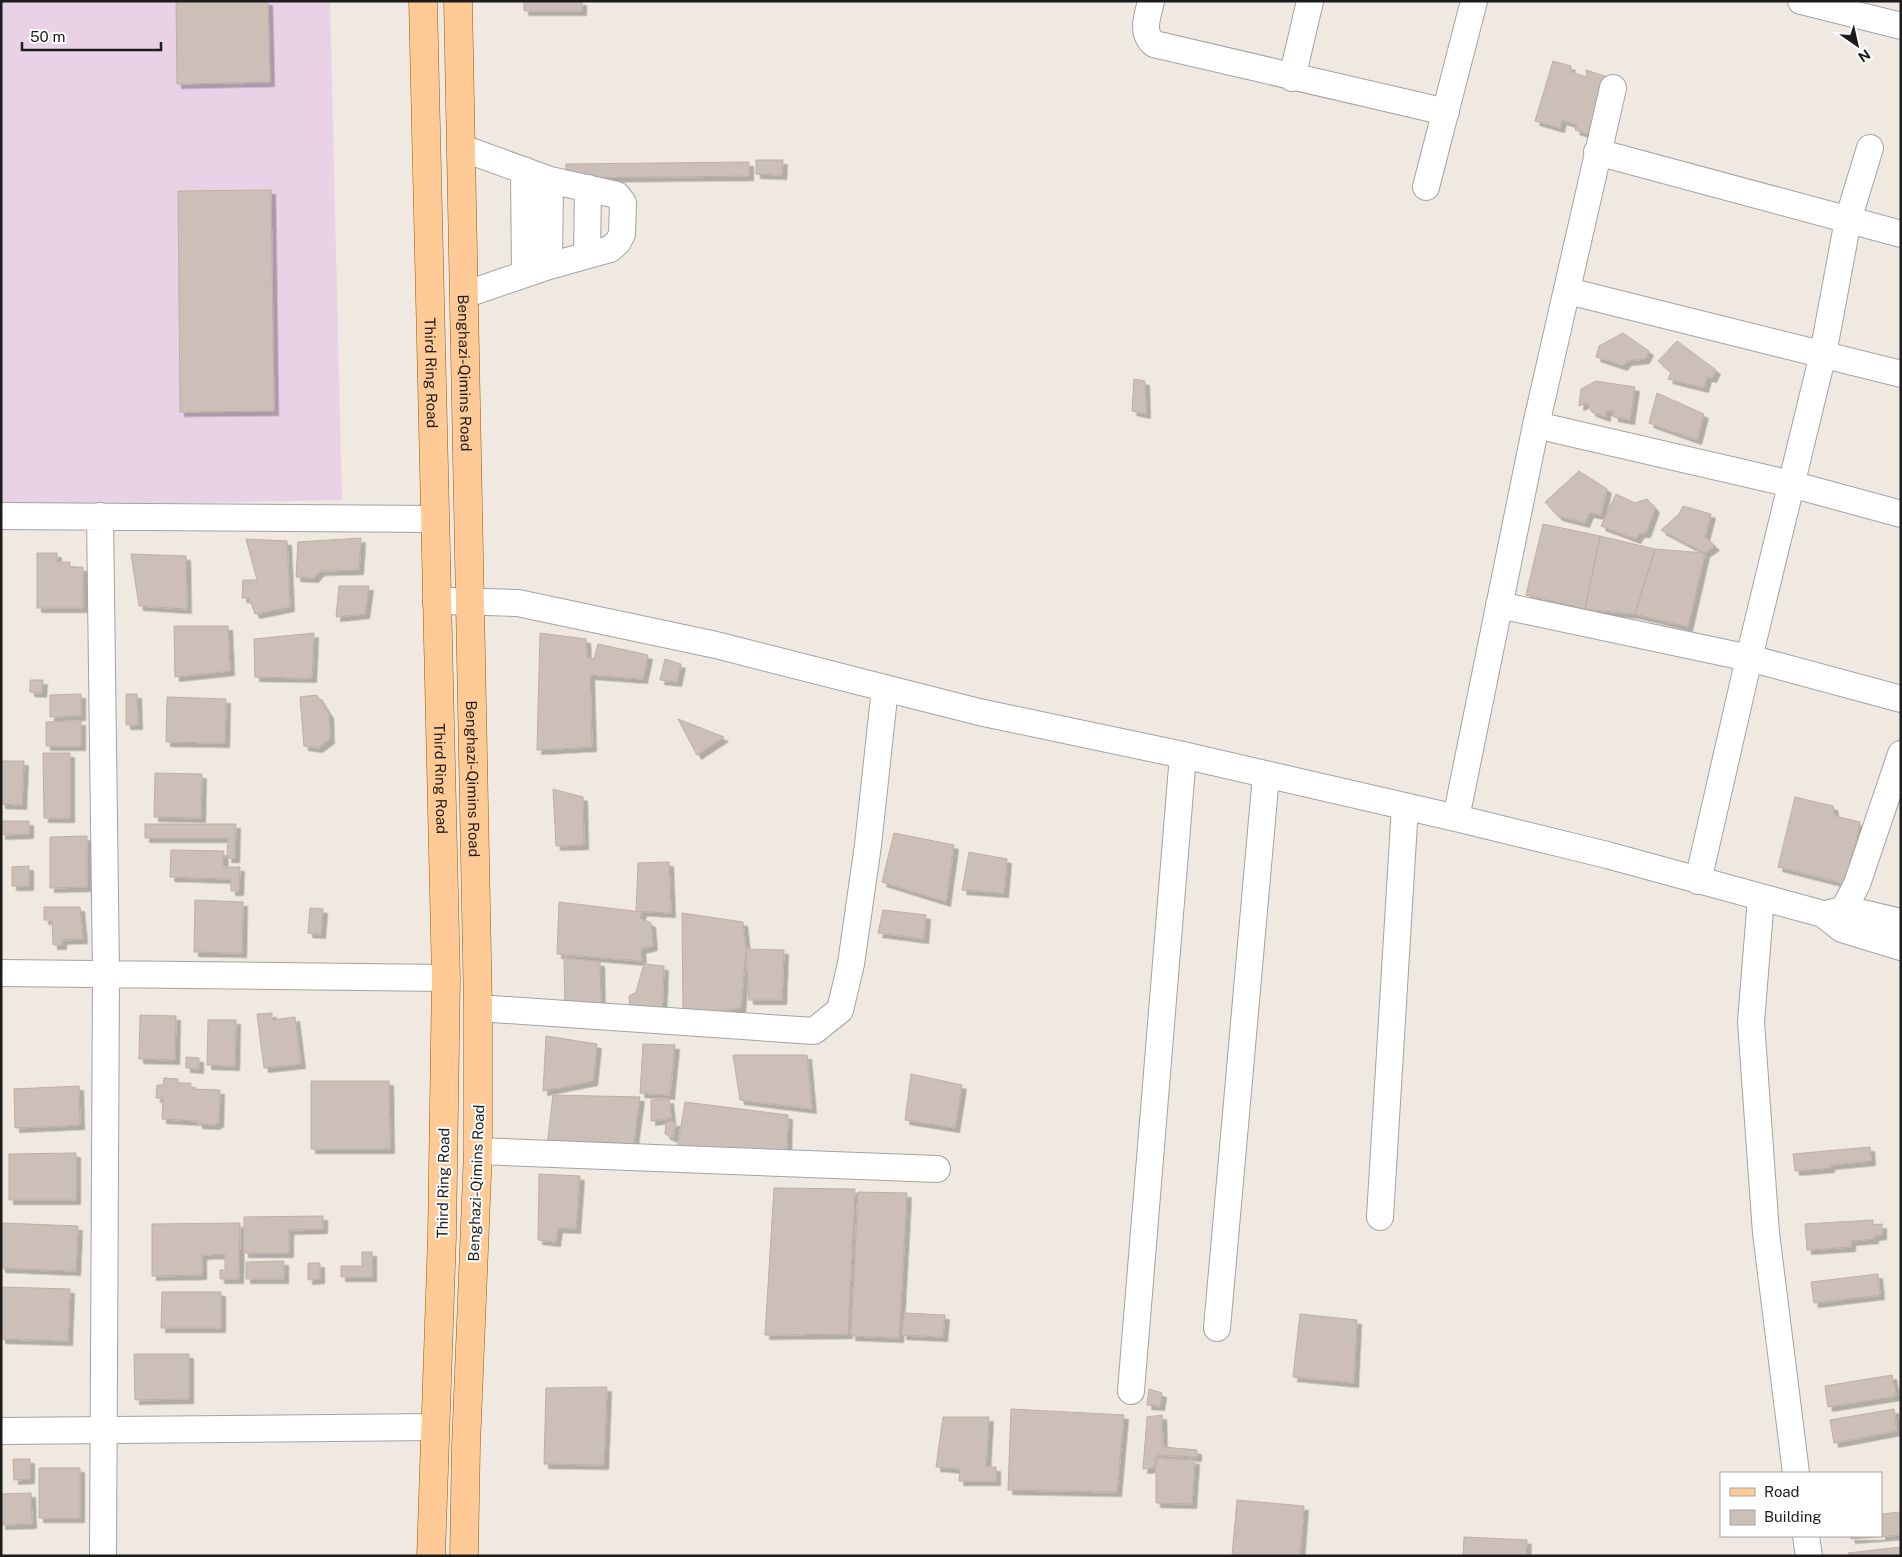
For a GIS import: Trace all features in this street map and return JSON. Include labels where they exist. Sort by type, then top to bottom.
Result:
[{"type":"main road","name":"Third Ring Road","points":[[423,1],[446,978],[442,1236],[431,1556]]},
{"type":"main road","name":"Benghazi-Qimins Road","points":[[458,1],[478,1008],[478,1151],[464,1556]]},
{"type":"street","points":[[1151,1],[1145,27],[1146,34],[1154,44],[1292,78],[1446,112]]},
{"type":"street","points":[[1292,78],[1310,1]]},
{"type":"street","points":[[1426,186],[1474,1]]},
{"type":"street","points":[[1801,1],[1901,26]]},
{"type":"street","points":[[1456,818],[1536,425],[1613,88]]},
{"type":"street","points":[[462,148],[550,180],[617,195],[622,203],[622,234],[618,242],[610,249],[537,270],[464,295]]},
{"type":"street","points":[[1698,881],[1749,658],[1823,354],[1848,220],[1870,148]]},
{"type":"street","points":[[1597,152],[1901,234]]},
{"type":"street","points":[[524,170],[537,270]]},
{"type":"street","points":[[537,270],[550,180]]},
{"type":"street","points":[[587,255],[588,188]]},
{"type":"street","points":[[1568,291],[1901,374]]},
{"type":"street","points":[[1536,425],[1791,484],[1901,514]]},
{"type":"street","points":[[1,516],[434,519]]},
{"type":"street","points":[[100,516],[106,974],[103,1556]]},
{"type":"street","points":[[436,602],[518,603],[716,644],[978,712],[1183,755],[1456,818],[1608,855],[1761,898],[1835,916],[1901,922]]},
{"type":"street","points":[[1499,605],[1749,658],[1901,699]]},
{"type":"street","points":[[478,1008],[814,1031],[840,1010],[851,964],[868,845],[886,688]]},
{"type":"street","points":[[1835,916],[1857,884],[1901,754]]},
{"type":"street","points":[[1131,1391],[1183,755]]},
{"type":"street","points":[[1217,1328],[1266,775]]},
{"type":"street","points":[[1380,1216],[1405,806]]},
{"type":"street","points":[[1761,898],[1751,1022],[1766,1233],[1796,1472]]},
{"type":"street","points":[[1835,916],[1842,929],[1901,947]]},
{"type":"street","points":[[1,974],[446,978]]},
{"type":"street","points":[[478,1151],[936,1169]]},
{"type":"street","points":[[1,1431],[436,1427]]},
{"type":"street","points":[[1806,1537],[1809,1556]]},
{"type":"shaded area","points":[[1,1],[330,1],[342,500],[1,507]]},
{"type":"building","points":[[176,1],[268,1],[270,82],[177,84]]},
{"type":"building","points":[[524,1],[582,1],[582,11],[524,11]]},
{"type":"building","points":[[1553,61],[1571,66],[1571,72],[1587,77],[1586,70],[1611,78],[1595,136],[1575,130],[1577,125],[1562,120],[1560,128],[1535,121]]},
{"type":"building","points":[[756,160],[783,160],[782,175],[756,174]]},
{"type":"building","points":[[749,162],[749,176],[566,178],[566,164]]},
{"type":"building","points":[[271,190],[274,411],[180,412],[178,191]]},
{"type":"building","points":[[1623,333],[1649,351],[1645,359],[1627,361],[1623,366],[1596,357],[1599,346]]},
{"type":"building","points":[[1677,341],[1716,370],[1712,378],[1707,377],[1704,388],[1668,379],[1671,372],[1658,361]]},
{"type":"building","points":[[1134,379],[1145,381],[1146,414],[1132,411]]},
{"type":"building","points":[[1596,381],[1635,387],[1630,420],[1614,417],[1613,411],[1606,411],[1606,417],[1592,412],[1587,403],[1579,406],[1581,389]]},
{"type":"building","points":[[1657,393],[1704,414],[1697,440],[1649,423]]},
{"type":"building","points":[[1579,471],[1607,489],[1601,515],[1589,513],[1585,523],[1558,516],[1545,502]]},
{"type":"building","points":[[1616,494],[1635,503],[1647,499],[1655,508],[1646,533],[1640,533],[1636,539],[1601,526]]},
{"type":"building","points":[[1683,506],[1711,514],[1705,537],[1715,546],[1705,553],[1661,530],[1679,514]]},
{"type":"building","points":[[1543,524],[1600,536],[1585,609],[1526,595]]},
{"type":"building","points":[[1600,536],[1655,549],[1635,614],[1585,609]]},
{"type":"building","points":[[361,538],[359,570],[320,571],[314,578],[296,577],[298,542]]},
{"type":"building","points":[[246,539],[287,541],[290,607],[255,614],[249,598],[242,598],[243,580],[257,580]]},
{"type":"building","points":[[1655,549],[1705,553],[1688,627],[1635,614]]},
{"type":"building","points":[[37,553],[57,553],[57,562],[70,562],[70,567],[83,567],[83,608],[37,608]]},
{"type":"building","points":[[131,554],[186,556],[187,609],[139,606]]},
{"type":"building","points":[[339,586],[369,586],[365,614],[336,617]]},
{"type":"building","points":[[174,626],[228,626],[230,671],[175,677]]},
{"type":"building","points":[[314,633],[312,678],[255,677],[254,639]]},
{"type":"building","points":[[540,633],[586,639],[587,657],[594,659],[598,644],[648,655],[643,679],[590,675],[592,747],[537,750]]},
{"type":"building","points":[[665,659],[681,664],[677,682],[660,680]]},
{"type":"building","points":[[30,680],[43,680],[42,693],[30,692]]},
{"type":"building","points":[[81,694],[81,716],[50,717],[50,695]]},
{"type":"building","points":[[126,694],[137,694],[138,725],[126,725]]},
{"type":"building","points":[[317,695],[329,714],[330,739],[318,748],[304,746],[300,697]]},
{"type":"building","points":[[167,697],[226,699],[225,743],[166,742]]},
{"type":"building","points":[[678,719],[724,737],[697,755]]},
{"type":"building","points":[[81,721],[81,746],[46,746],[46,722]]},
{"type":"building","points":[[43,753],[70,753],[70,818],[44,818]]},
{"type":"building","points":[[1,761],[24,761],[22,805],[1,804]]},
{"type":"building","points":[[155,773],[202,774],[201,818],[154,817]]},
{"type":"building","points":[[553,789],[583,797],[584,845],[556,846]]},
{"type":"building","points":[[1795,797],[1833,806],[1835,816],[1860,822],[1845,884],[1778,867]]},
{"type":"building","points":[[1,821],[29,821],[29,834],[1,835]]},
{"type":"building","points":[[145,824],[236,824],[235,858],[227,858],[228,838],[145,838]]},
{"type":"building","points":[[894,833],[954,845],[946,902],[882,882]]},
{"type":"building","points":[[87,836],[87,887],[50,888],[50,837]]},
{"type":"building","points":[[171,850],[224,851],[223,867],[240,867],[239,891],[231,891],[231,879],[170,877]]},
{"type":"building","points":[[969,852],[1007,859],[1004,893],[962,890]]},
{"type":"building","points":[[669,862],[671,913],[636,911],[638,863]]},
{"type":"building","points":[[29,866],[29,886],[12,886],[12,867]]},
{"type":"building","points":[[195,900],[243,902],[242,953],[194,952]]},
{"type":"building","points":[[559,902],[642,912],[640,918],[651,923],[653,946],[641,949],[642,961],[557,954]]},
{"type":"building","points":[[44,907],[80,907],[83,939],[62,940],[62,945],[53,945],[52,920],[44,920]]},
{"type":"building","points":[[310,908],[323,909],[321,934],[308,933]]},
{"type":"building","points":[[883,910],[926,915],[924,939],[878,933]]},
{"type":"building","points":[[682,913],[743,922],[746,949],[741,1008],[683,1017]]},
{"type":"building","points":[[746,949],[784,950],[782,1000],[749,1000]]},
{"type":"building","points":[[564,958],[600,962],[601,1010],[565,1009]]},
{"type":"building","points":[[644,964],[664,966],[662,1017],[630,1012],[629,996],[636,992]]},
{"type":"building","points":[[272,1013],[272,1020],[295,1017],[301,1064],[264,1068],[257,1014]]},
{"type":"building","points":[[140,1015],[176,1016],[175,1060],[139,1059]]},
{"type":"building","points":[[208,1020],[236,1020],[235,1066],[207,1065]]},
{"type":"building","points":[[546,1036],[597,1044],[593,1081],[543,1091]]},
{"type":"building","points":[[643,1044],[675,1045],[670,1095],[640,1093]]},
{"type":"building","points":[[733,1055],[807,1055],[812,1109],[740,1100]]},
{"type":"building","points":[[186,1057],[199,1058],[199,1069],[186,1068]]},
{"type":"building","points":[[911,1074],[962,1085],[955,1128],[905,1120]]},
{"type":"building","points":[[164,1078],[178,1079],[178,1083],[191,1083],[191,1089],[220,1090],[219,1123],[216,1123],[216,1125],[198,1124],[198,1121],[162,1119],[163,1098],[156,1098],[157,1085],[163,1085]]},
{"type":"building","points":[[311,1081],[389,1081],[390,1149],[311,1149]]},
{"type":"building","points":[[79,1086],[80,1125],[15,1128],[14,1089]]},
{"type":"building","points":[[553,1095],[640,1097],[633,1148],[547,1145]]},
{"type":"building","points":[[669,1099],[671,1118],[651,1121],[651,1100]]},
{"type":"building","points":[[685,1102],[788,1115],[787,1153],[677,1149]]},
{"type":"building","points":[[666,1122],[676,1122],[673,1138],[665,1134]]},
{"type":"building","points":[[1870,1147],[1871,1161],[1830,1165],[1830,1168],[1795,1171],[1793,1154]]},
{"type":"building","points":[[76,1153],[76,1200],[9,1200],[9,1154]]},
{"type":"building","points":[[539,1174],[580,1176],[576,1229],[558,1228],[556,1242],[538,1240]]},
{"type":"building","points":[[774,1188],[855,1189],[848,1334],[765,1335]]},
{"type":"building","points":[[858,1192],[907,1193],[899,1338],[851,1336]]},
{"type":"building","points":[[323,1216],[323,1229],[289,1230],[289,1253],[244,1253],[244,1217]]},
{"type":"building","points":[[1873,1220],[1873,1225],[1882,1224],[1882,1235],[1874,1236],[1874,1239],[1851,1241],[1851,1247],[1807,1250],[1805,1224]]},
{"type":"building","points":[[1,1223],[78,1226],[76,1271],[1,1268]]},
{"type":"building","points":[[240,1223],[239,1279],[220,1279],[220,1270],[225,1270],[225,1254],[202,1255],[202,1275],[152,1276],[152,1224]]},
{"type":"building","points":[[362,1252],[372,1252],[372,1277],[341,1277],[341,1266],[362,1266]]},
{"type":"building","points":[[284,1261],[284,1279],[246,1279],[246,1262]]},
{"type":"building","points":[[308,1263],[320,1263],[320,1279],[308,1280]]},
{"type":"building","points":[[1878,1274],[1880,1295],[1814,1303],[1811,1282]]},
{"type":"building","points":[[1,1287],[70,1289],[68,1341],[1,1339]]},
{"type":"building","points":[[162,1292],[221,1292],[221,1328],[161,1328]]},
{"type":"building","points":[[904,1313],[945,1315],[943,1337],[902,1335]]},
{"type":"building","points":[[1300,1314],[1357,1320],[1354,1383],[1293,1377]]},
{"type":"building","points":[[134,1354],[189,1354],[189,1399],[135,1400]]},
{"type":"building","points":[[1892,1375],[1896,1396],[1828,1407],[1825,1386]]},
{"type":"building","points":[[607,1387],[604,1465],[544,1464],[546,1388]]},
{"type":"building","points":[[1149,1389],[1162,1393],[1160,1406],[1147,1405]]},
{"type":"building","points":[[1011,1409],[1124,1415],[1117,1492],[1008,1490]]},
{"type":"building","points":[[1894,1409],[1897,1431],[1834,1443],[1830,1420]]},
{"type":"building","points":[[1162,1415],[1163,1447],[1197,1450],[1197,1457],[1157,1455],[1153,1468],[1143,1469],[1147,1417]]},
{"type":"building","points":[[943,1417],[989,1417],[986,1467],[996,1467],[996,1481],[959,1481],[960,1469],[936,1467]]},
{"type":"building","points":[[1156,1458],[1195,1460],[1192,1504],[1156,1503]]},
{"type":"building","points":[[13,1459],[30,1459],[30,1479],[14,1480]]},
{"type":"building","points":[[39,1468],[80,1468],[80,1518],[39,1518]]},
{"type":"building","points":[[31,1493],[32,1524],[1,1525],[1,1494]]},
{"type":"building","points":[[1237,1500],[1304,1506],[1300,1556],[1232,1556]]},
{"type":"building","points":[[1901,1512],[1901,1535],[1882,1537],[1882,1514]]},
{"type":"building","points":[[1464,1537],[1527,1540],[1526,1556],[1463,1556]]},
{"type":"building","points":[[1850,1537],[1876,1537],[1851,1539]]},
{"type":"building","points":[[1901,1547],[1901,1556],[1849,1556],[1848,1553]]}]
